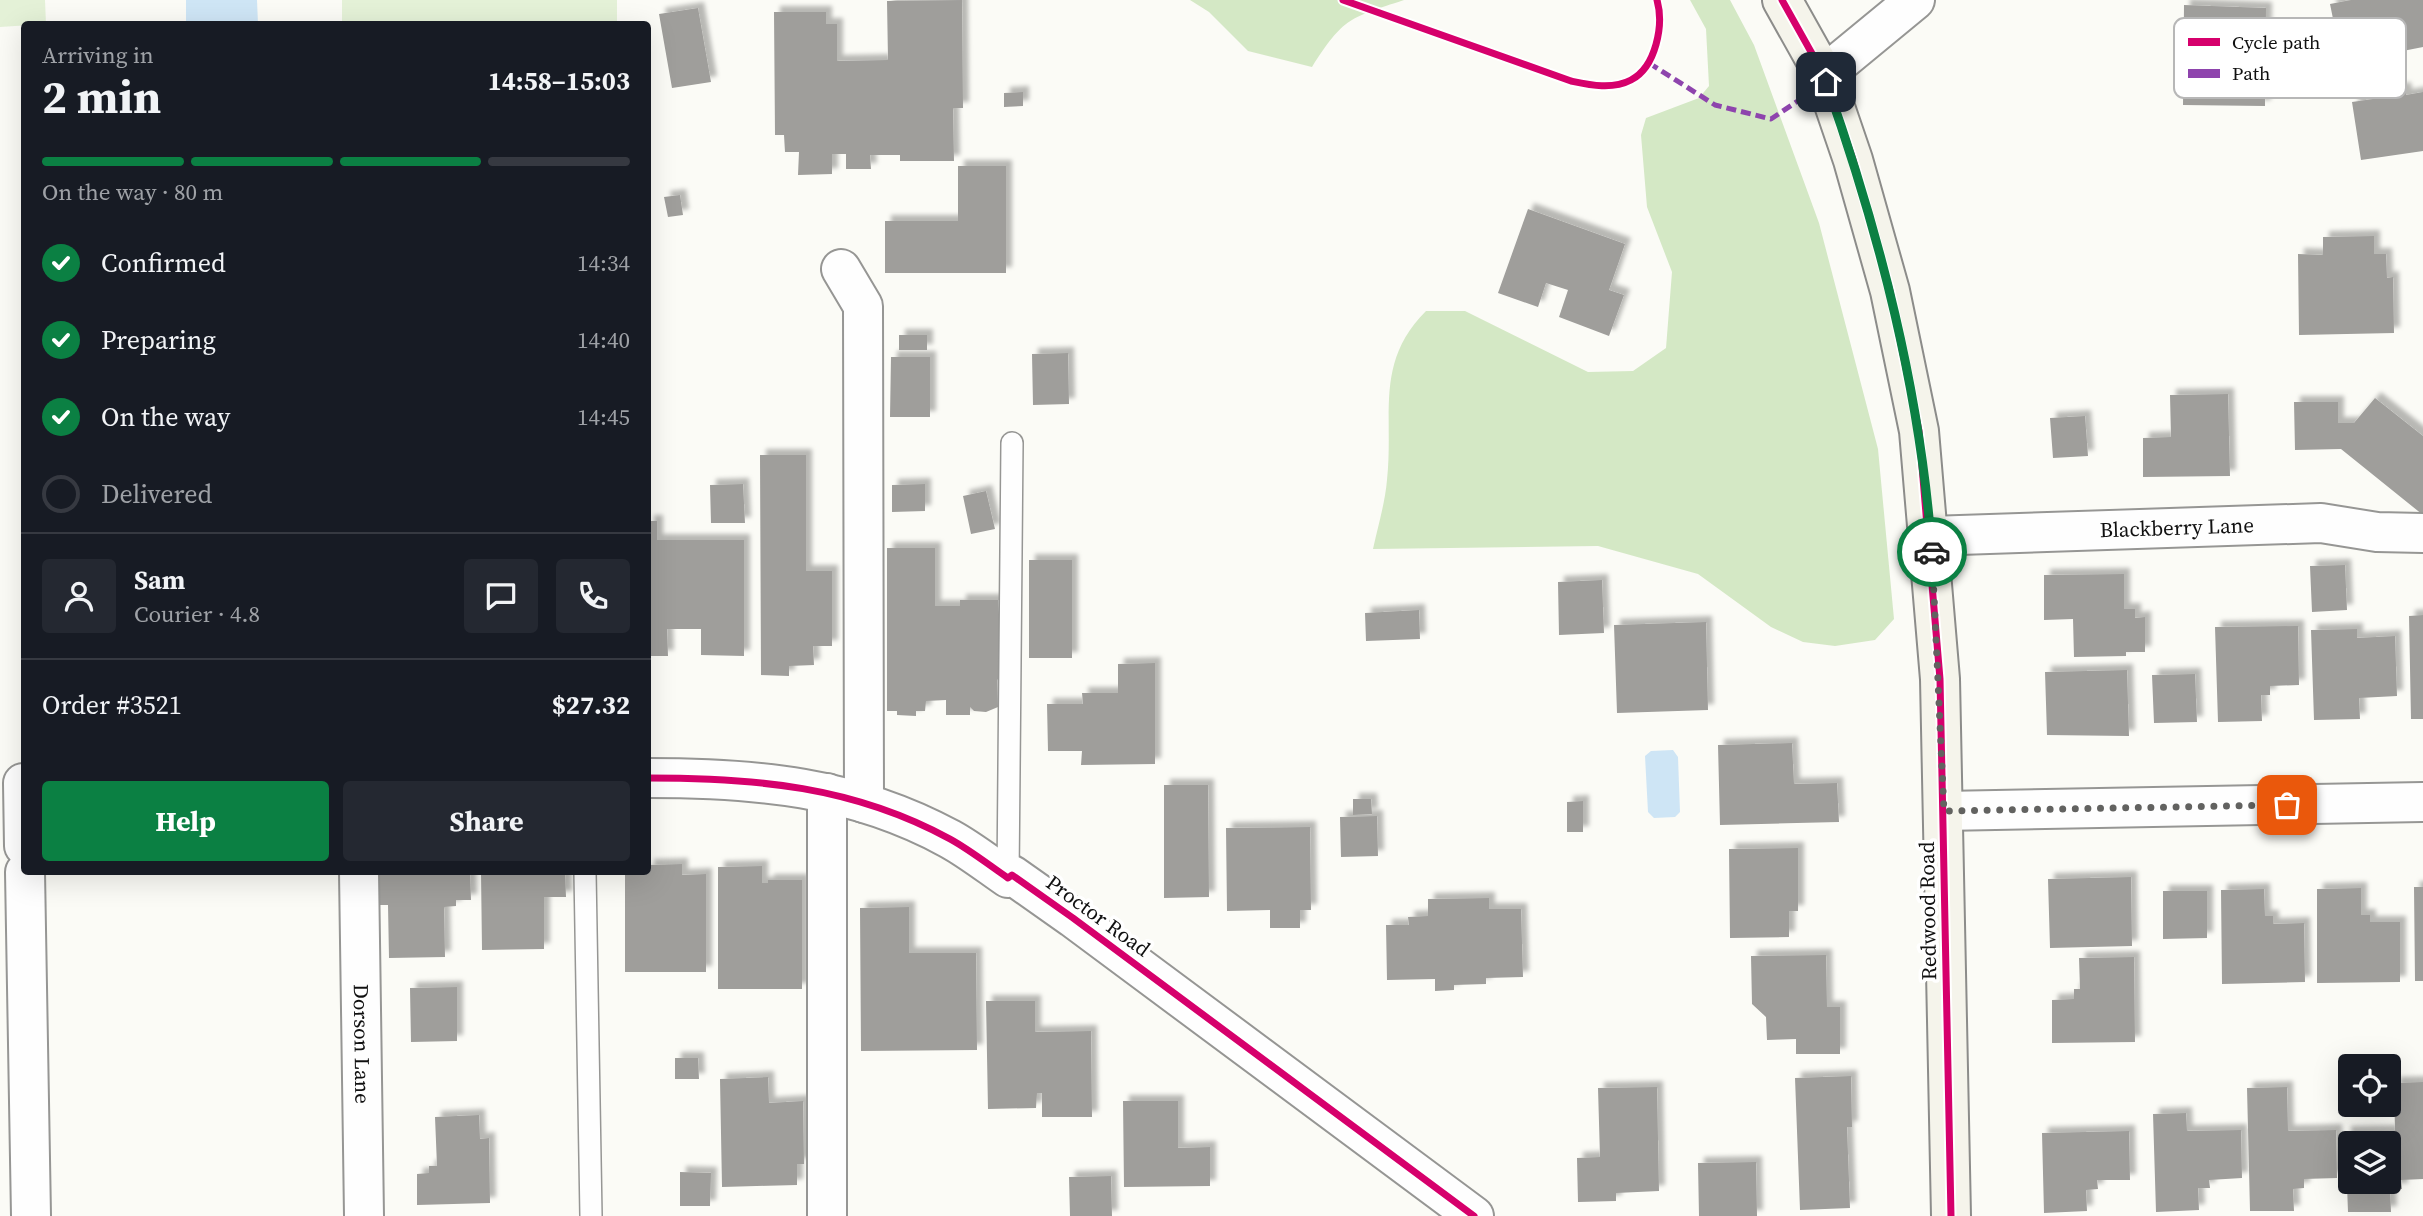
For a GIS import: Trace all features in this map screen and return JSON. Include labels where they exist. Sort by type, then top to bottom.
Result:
[{"type":"main road","name":"Redwood Road","points":[[1782,0],[1824,75],[1877,238],[1900,332],[1919,431],[1930,536],[1940,679],[1951,1216]]},
{"type":"street","points":[[1824,75],[1915,0]]},
{"type":"street","points":[[842,269],[863,306],[864,803]]},
{"type":"street","name":"Blackberry Lane","points":[[1930,536],[2321,523],[2377,532],[2423,533]]},
{"type":"street","name":"Proctor Road","points":[[651,778],[735,779],[786,783],[896,813],[951,839],[1073,918],[1474,1216]]},
{"type":"street","points":[[16,783],[21,822]]},
{"type":"street","points":[[827,793],[827,1216]]},
{"type":"street","points":[[1944,811],[2423,802]]},
{"type":"street","points":[[25,875],[31,1216]]},
{"type":"street","name":"Dorson Lane","points":[[359,875],[364,1216]]},
{"type":"lane","points":[[1008,878],[1012,443]]},
{"type":"lane","points":[[584,875],[591,1216]]},
{"type":"green space","points":[[0,0],[45,0],[46,21],[21,21],[21,26],[0,27]]},
{"type":"green space","points":[[342,0],[617,0],[617,21],[342,21]]},
{"type":"green space","points":[[1190,0],[1404,0],[1371,11],[1350,22],[1332,38],[1312,67],[1248,51],[1209,12]]},
{"type":"green space","points":[[1690,0],[1730,0],[1754,45],[1819,223],[1878,449],[1894,619],[1875,640],[1835,646],[1803,642],[1771,627],[1698,574],[1598,546],[1373,549],[1387,480],[1393,370],[1399,350],[1426,311],[1465,311],[1588,372],[1633,371],[1666,348],[1672,272],[1647,207],[1641,135],[1646,118],[1699,98],[1709,86],[1706,29]]},
{"type":"water","points":[[186,0],[257,0],[258,21],[186,21]]},
{"type":"water","points":[[1673,750],[1678,757],[1680,812],[1675,817],[1654,818],[1648,812],[1645,756],[1651,751]]},
{"type":"building","points":[[962,0],[963,108],[953,108],[954,161],[900,161],[900,155],[870,155],[871,169],[846,169],[846,154],[832,154],[832,174],[798,175],[799,152],[785,152],[784,135],[775,135],[774,12],[826,12],[826,24],[837,24],[837,61],[888,60],[887,1]]},
{"type":"building","points":[[2351,0],[2423,0],[2423,47],[2406,50],[2406,18],[2333,18],[2330,4]]},
{"type":"building","points":[[2184,5],[2266,8],[2266,18],[2184,18]]},
{"type":"building","points":[[698,8],[711,82],[672,88],[659,14]]},
{"type":"building","points":[[1023,92],[1023,106],[1004,107],[1004,93]]},
{"type":"building","points":[[2423,92],[2423,151],[2361,160],[2352,102],[2406,98],[2406,95]]},
{"type":"building","points":[[2183,98],[2265,98],[2265,106],[2183,105]]},
{"type":"building","points":[[958,166],[1006,166],[1006,273],[885,273],[885,221],[958,221]]},
{"type":"building","points":[[680,195],[683,215],[668,217],[664,197]]},
{"type":"building","points":[[1528,209],[1625,244],[1609,290],[1624,295],[1609,336],[1559,317],[1568,290],[1546,283],[1538,307],[1498,293]]},
{"type":"building","points":[[2374,236],[2374,254],[2386,254],[2387,278],[2393,277],[2394,333],[2299,335],[2298,254],[2323,255],[2323,237]]},
{"type":"building","points":[[899,335],[927,335],[927,350],[899,350]]},
{"type":"building","points":[[1068,353],[1069,404],[1033,405],[1032,354]]},
{"type":"building","points":[[891,357],[930,357],[930,417],[890,417]]},
{"type":"building","points":[[2228,394],[2230,476],[2143,477],[2143,438],[2171,437],[2170,395]]},
{"type":"building","points":[[2375,398],[2423,436],[2423,515],[2341,449],[2295,450],[2294,402],[2338,402],[2338,423],[2354,423]]},
{"type":"building","points":[[2085,416],[2088,456],[2053,458],[2050,418]]},
{"type":"building","points":[[760,455],[806,455],[806,571],[832,571],[832,646],[813,646],[814,665],[789,666],[789,676],[761,675]]},
{"type":"building","points":[[743,484],[745,523],[711,523],[710,485]]},
{"type":"building","points":[[925,484],[925,511],[892,512],[892,485]]},
{"type":"building","points":[[986,491],[995,529],[971,534],[963,496]]},
{"type":"building","points":[[651,521],[657,521],[657,540],[744,540],[744,656],[701,655],[701,629],[667,629],[668,656],[651,656]]},
{"type":"building","points":[[887,548],[935,548],[935,606],[960,606],[960,600],[998,600],[1001,644],[998,656],[1002,658],[1002,676],[997,680],[998,707],[986,712],[974,711],[970,707],[970,715],[946,715],[946,700],[926,701],[925,711],[916,711],[916,716],[897,715],[897,711],[887,711]]},
{"type":"building","points":[[1029,560],[1072,560],[1072,658],[1029,658]]},
{"type":"building","points":[[2345,565],[2347,610],[2312,612],[2310,566]]},
{"type":"building","points":[[2124,574],[2124,609],[2135,609],[2135,618],[2145,617],[2145,652],[2126,652],[2126,656],[2074,657],[2073,619],[2044,620],[2044,575]]},
{"type":"building","points":[[1602,580],[1604,633],[1559,635],[1558,582]]},
{"type":"building","points":[[1419,610],[1420,639],[1366,641],[1365,613]]},
{"type":"building","points":[[2423,615],[2423,719],[2411,719],[2409,616]]},
{"type":"building","points":[[1706,622],[1708,710],[1617,713],[1614,625]]},
{"type":"building","points":[[2298,626],[2299,685],[2270,686],[2270,695],[2261,695],[2262,721],[2218,722],[2215,627]]},
{"type":"building","points":[[2357,629],[2357,638],[2395,636],[2397,696],[2359,698],[2360,719],[2314,720],[2311,630]]},
{"type":"building","points":[[1155,663],[1155,764],[1081,765],[1082,751],[1048,751],[1047,704],[1083,704],[1082,693],[1118,693],[1118,664]]},
{"type":"building","points":[[2127,670],[2129,736],[2047,735],[2045,672]]},
{"type":"building","points":[[2195,674],[2197,722],[2154,723],[2152,675]]},
{"type":"building","points":[[1792,743],[1794,784],[1837,783],[1839,822],[1720,825],[1718,745]]},
{"type":"building","points":[[1164,785],[1208,785],[1209,897],[1164,898]]},
{"type":"building","points":[[1353,799],[1371,799],[1372,814],[1353,815]]},
{"type":"building","points":[[1583,801],[1583,832],[1567,832],[1567,802]]},
{"type":"building","points":[[1377,816],[1378,856],[1341,857],[1340,817]]},
{"type":"building","points":[[1310,827],[1311,910],[1300,910],[1300,928],[1270,928],[1270,910],[1227,911],[1226,828]]},
{"type":"building","points":[[1798,848],[1798,911],[1789,911],[1789,937],[1730,938],[1729,849]]},
{"type":"building","points":[[682,864],[682,875],[706,874],[706,972],[625,972],[625,875],[651,875],[651,865]]},
{"type":"building","points":[[762,866],[762,883],[768,883],[768,880],[802,880],[802,989],[718,989],[718,867]]},
{"type":"building","points":[[380,875],[470,875],[471,900],[456,900],[456,906],[444,907],[445,957],[389,958],[388,905],[380,905]]},
{"type":"building","points":[[481,875],[565,875],[566,897],[544,897],[544,949],[482,950]]},
{"type":"building","points":[[2131,877],[2132,946],[2050,948],[2048,879]]},
{"type":"building","points":[[2414,887],[2423,887],[2423,981],[2415,981]]},
{"type":"building","points":[[2361,888],[2361,915],[2370,915],[2370,922],[2400,922],[2400,982],[2317,983],[2317,889]]},
{"type":"building","points":[[2264,889],[2265,916],[2273,916],[2273,924],[2304,923],[2305,982],[2222,984],[2221,890]]},
{"type":"building","points":[[2163,891],[2207,891],[2207,938],[2163,939]]},
{"type":"building","points":[[1489,898],[1489,909],[1521,909],[1523,977],[1486,978],[1486,984],[1454,985],[1454,990],[1435,991],[1435,979],[1387,980],[1386,925],[1409,925],[1408,917],[1428,916],[1428,899]]},
{"type":"building","points":[[909,907],[909,953],[976,953],[977,1050],[861,1051],[860,908]]},
{"type":"building","points":[[1826,955],[1827,1007],[1840,1007],[1840,1054],[1796,1054],[1796,1039],[1767,1040],[1766,1017],[1752,1004],[1751,956]]},
{"type":"building","points":[[2134,957],[2135,1042],[2052,1043],[2052,1000],[2074,999],[2074,989],[2080,989],[2079,958]]},
{"type":"building","points":[[457,987],[457,1041],[411,1042],[410,988]]},
{"type":"building","points":[[986,1001],[1035,1001],[1035,1032],[1091,1031],[1092,1117],[1042,1117],[1042,1093],[1037,1093],[1036,1108],[988,1109]]},
{"type":"building","points":[[675,1058],[698,1058],[699,1079],[675,1079]]},
{"type":"building","points":[[1851,1076],[1852,1127],[1847,1127],[1850,1208],[1800,1210],[1795,1078]]},
{"type":"building","points":[[768,1077],[769,1103],[803,1101],[804,1164],[797,1164],[797,1185],[722,1187],[720,1079]]},
{"type":"building","points":[[2423,1082],[2423,1179],[2401,1180],[2401,1131],[2395,1131],[2395,1117],[2401,1117],[2401,1083]]},
{"type":"building","points":[[1657,1087],[1659,1191],[1616,1193],[1616,1201],[1578,1202],[1577,1158],[1600,1157],[1598,1088]]},
{"type":"building","points":[[2287,1087],[2288,1131],[2336,1130],[2337,1178],[2304,1179],[2304,1188],[2293,1189],[2294,1211],[2250,1211],[2247,1088]]},
{"type":"building","points":[[1123,1101],[1178,1101],[1178,1148],[1210,1147],[1210,1186],[1124,1187]]},
{"type":"building","points":[[2186,1113],[2187,1131],[2241,1130],[2242,1178],[2209,1180],[2210,1188],[2198,1188],[2199,1210],[2156,1212],[2153,1114]]},
{"type":"building","points":[[479,1115],[480,1139],[489,1138],[490,1203],[417,1205],[417,1174],[429,1173],[429,1166],[437,1166],[435,1117]]},
{"type":"building","points":[[2129,1131],[2130,1180],[2097,1180],[2098,1189],[2086,1190],[2087,1211],[2044,1213],[2042,1133]]},
{"type":"building","points":[[1756,1162],[1757,1216],[1699,1216],[1698,1163]]},
{"type":"building","points":[[680,1172],[711,1173],[710,1206],[680,1206]]},
{"type":"building","points":[[1111,1176],[1112,1216],[1070,1216],[1069,1177]]},
{"type":"building","points":[[2347,1194],[2390,1194],[2391,1212],[2348,1212]]},
{"type":"marked path","points":[[1649,63],[1715,105],[1771,119],[1826,82]]},
{"type":"cycle path","points":[[1343,0],[1571,81],[1609,86],[1631,80],[1647,66],[1658,33],[1657,0]]},
{"type":"cycle path","points":[[1782,0],[1824,75],[1853,160],[1890,291],[1919,431],[1940,679],[1951,1216]]},
{"type":"cycle path","points":[[651,778],[765,783],[840,796],[914,821],[950,839],[1008,878],[1012,875],[1073,918],[1474,1216]]},
{"type":"way so far","points":[[1932,552],[1940,679],[1944,811],[2287,805]]},
{"type":"route","points":[[1826,82],[1877,238],[1906,359],[1919,431],[1932,552]]}]
